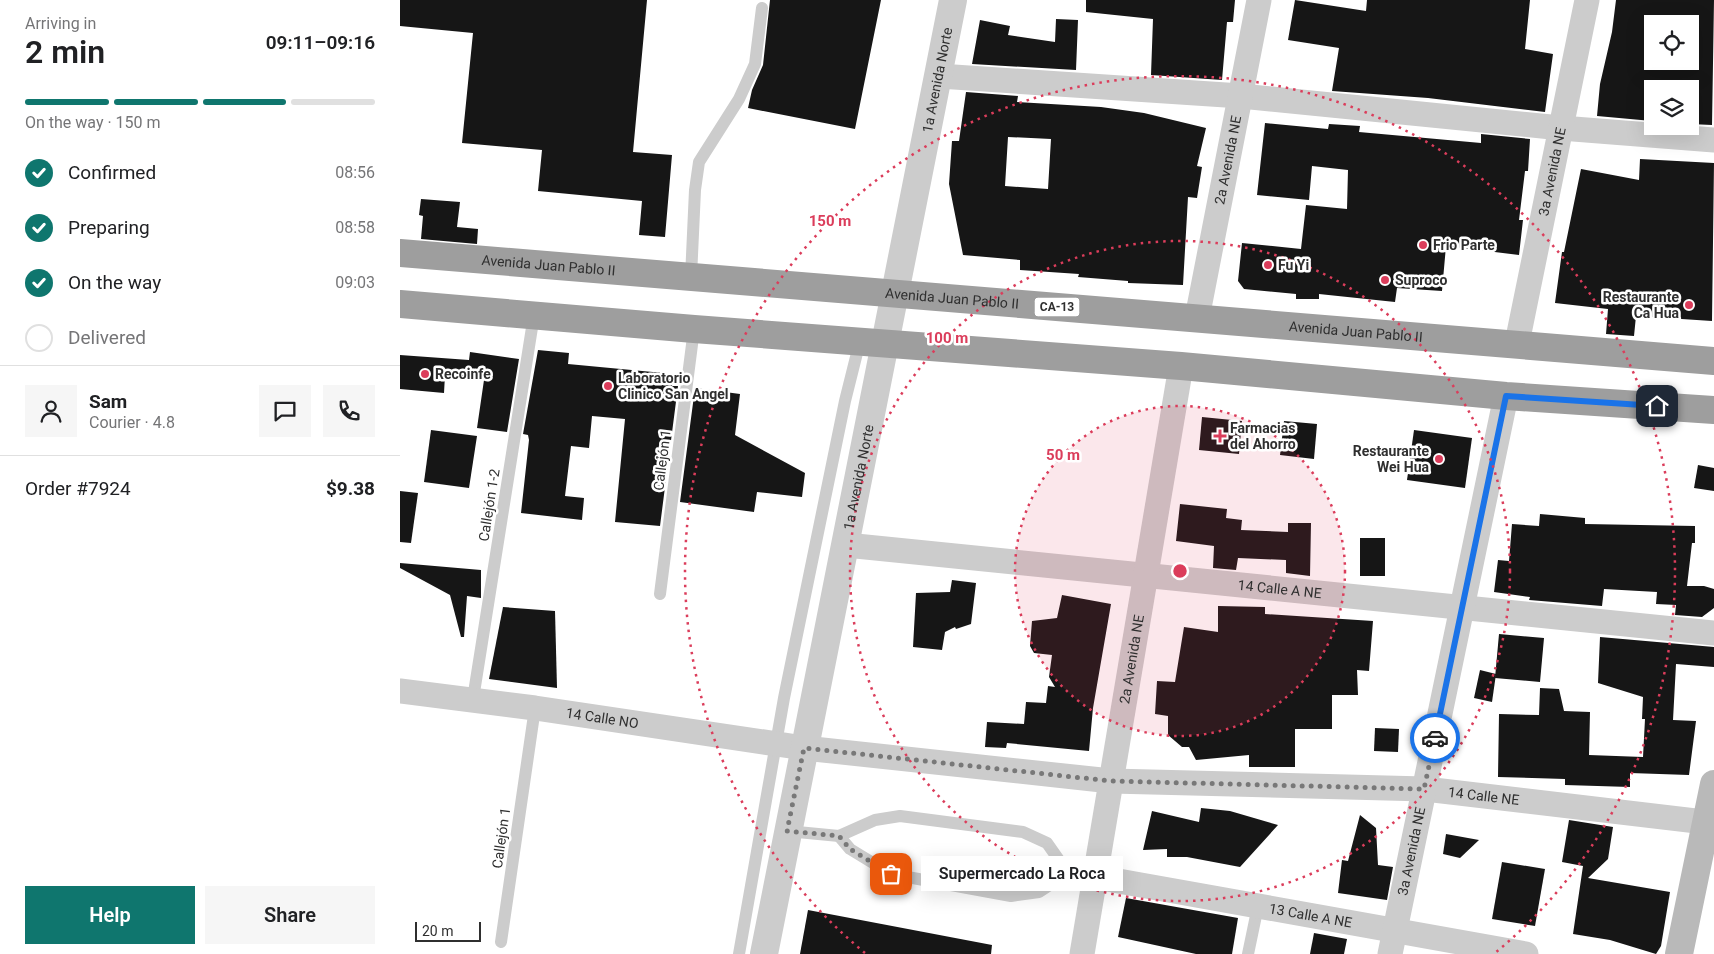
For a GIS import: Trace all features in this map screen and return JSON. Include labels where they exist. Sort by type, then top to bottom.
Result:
[{"type":"highway","name":"Avenida Juan Pablo II","points":[[400,253],[1517,343],[1714,361]]},
{"type":"highway","points":[[400,304],[694,329],[1181,366],[1506,396],[1714,410]]},
{"type":"main road","points":[[1678,954],[1710,822],[1714,784]]},
{"type":"street","name":"1a Avenida Norte","points":[[764,954],[787,831],[846,545],[872,342],[895,294],[953,0]]},
{"type":"street","name":"2a Avenida NE","points":[[1197,318],[1259,0]]},
{"type":"street","name":"3a Avenida NE","points":[[1517,343],[1587,0]]},
{"type":"street","points":[[939,76],[1241,96],[1561,128],[1714,140]]},
{"type":"street","name":"2a Avenida NE","points":[[1082,954],[1181,366]]},
{"type":"street","name":"3a Avenida NE","points":[[1393,942],[1506,396]]},
{"type":"street","name":"14 Calle A NE","points":[[846,545],[1714,633]]},
{"type":"street","name":"14 Calle NO","points":[[400,690],[804,748]]},
{"type":"street","name":"14 Calle NE","points":[[804,748],[1111,781],[1424,789],[1710,822]]},
{"type":"street","name":"13 Calle A NE","points":[[1096,877],[1258,906],[1393,942],[1526,954]]},
{"type":"lane","points":[[691,277],[695,190],[699,162],[739,99],[755,64],[762,8]]},
{"type":"lane","name":"Callejón 1-2","points":[[473,700],[534,316]]},
{"type":"lane","name":"Callejón 1","points":[[660,594],[694,329]]},
{"type":"lane","points":[[739,954],[825,494],[872,342]]},
{"type":"lane","name":"Callejón 1","points":[[501,942],[535,708]]},
{"type":"lane","points":[[787,831],[839,836],[875,820],[900,816],[1023,832],[1046,843],[1068,873]]},
{"type":"lane","points":[[839,836],[850,849],[891,874],[1011,896],[1040,892],[1068,873],[1096,877]]},
{"type":"lane","points":[[1248,954],[1258,906]]},
{"type":"building","points":[[400,0],[647,0],[633,152],[672,155],[665,237],[639,235],[642,201],[538,191],[542,150],[462,143],[473,33],[400,26]]},
{"type":"building","points":[[770,0],[881,0],[855,129],[748,108],[752,90],[763,65]]},
{"type":"building","points":[[1086,0],[1235,0],[1233,22],[1227,22],[1222,80],[1151,75],[1153,19],[1086,12]]},
{"type":"building","points":[[1295,0],[1366,11],[1367,0],[1530,0],[1525,49],[1553,54],[1545,112],[1428,98],[1332,91],[1339,48],[1288,40]]},
{"type":"building","points":[[1616,0],[1714,0],[1712,125],[1699,124],[1699,80],[1644,80],[1644,120],[1597,116],[1600,84],[1612,32]]},
{"type":"building","points":[[1056,19],[1078,20],[1076,70],[972,64],[980,20],[1010,26],[1008,35],[1055,42]]},
{"type":"building","points":[[966,92],[1018,96],[1017,102],[1101,107],[1144,113],[1206,128],[1197,166],[1202,167],[1197,198],[1188,197],[1183,285],[1128,283],[1128,281],[1078,277],[1079,274],[1020,270],[1020,260],[963,255],[949,184],[952,141],[959,141]],"holes":[[[1008,137],[1051,139],[1048,189],[1005,186]]]},
{"type":"building","points":[[1265,123],[1328,129],[1329,124],[1360,126],[1359,132],[1481,143],[1481,134],[1530,139],[1528,171],[1525,171],[1519,220],[1523,220],[1519,255],[1446,246],[1442,291],[1397,288],[1395,302],[1319,294],[1319,299],[1296,299],[1296,294],[1244,289],[1238,281],[1242,243],[1301,249],[1306,205],[1347,209],[1348,170],[1312,166],[1309,200],[1257,195]]},
{"type":"building","points":[[1640,159],[1714,163],[1712,321],[1636,316],[1634,336],[1606,334],[1608,309],[1555,303],[1562,252],[1564,252],[1581,169],[1639,180]]},
{"type":"building","points":[[421,199],[460,202],[457,227],[478,229],[477,244],[421,239],[423,216],[419,215]]},
{"type":"building","points":[[538,350],[569,353],[568,364],[674,374],[672,386],[678,386],[660,526],[615,522],[625,419],[592,416],[589,448],[571,446],[565,496],[584,498],[582,520],[521,513],[529,440],[528,435],[523,434]]},
{"type":"building","points":[[470,352],[519,359],[507,432],[477,428],[484,380],[445,375],[444,393],[400,389],[400,355],[469,360]]},
{"type":"building","points":[[695,388],[740,394],[735,435],[805,473],[802,497],[757,492],[754,512],[680,502]]},
{"type":"building","name":"Farmacias del Ahorro","points":[[1202,417],[1242,421],[1239,454],[1199,450]]},
{"type":"building","points":[[1284,421],[1317,424],[1314,459],[1280,455]]},
{"type":"building","points":[[431,430],[477,436],[469,488],[424,482]]},
{"type":"building","name":"Restaurante Wei Hua","points":[[1414,430],[1472,438],[1465,488],[1407,480]]},
{"type":"building","points":[[1698,465],[1714,468],[1714,491],[1694,488]]},
{"type":"building","points":[[400,491],[418,493],[411,543],[400,542]]},
{"type":"building","points":[[1180,504],[1227,509],[1226,518],[1242,520],[1241,530],[1288,532],[1288,523],[1311,523],[1310,576],[1286,573],[1286,560],[1238,558],[1236,570],[1213,568],[1214,546],[1176,541]]},
{"type":"building","points":[[1540,514],[1585,518],[1585,524],[1695,526],[1695,543],[1692,543],[1687,586],[1704,586],[1714,589],[1714,608],[1702,617],[1675,615],[1676,605],[1656,604],[1657,592],[1604,589],[1602,606],[1529,600],[1530,597],[1494,592],[1498,560],[1509,561],[1512,524],[1539,526]]},
{"type":"building","points":[[1360,538],[1385,538],[1385,576],[1360,576]]},
{"type":"building","points":[[400,563],[481,570],[481,598],[467,596],[464,637],[461,637],[450,595],[400,568]]},
{"type":"building","points":[[952,580],[976,583],[971,624],[956,629],[955,627],[945,632],[942,650],[913,647],[916,593],[950,592]]},
{"type":"building","points":[[1062,595],[1111,604],[1093,708],[1089,751],[1007,743],[1006,748],[985,747],[987,722],[1024,724],[1026,702],[1046,703],[1048,686],[1055,687],[1049,677],[1052,655],[1034,653],[1030,646],[1032,621],[1057,618]]},
{"type":"building","points":[[1218,606],[1265,607],[1265,614],[1373,621],[1369,671],[1357,670],[1358,695],[1332,695],[1332,729],[1295,729],[1295,767],[1249,767],[1249,755],[1196,760],[1189,747],[1182,747],[1168,735],[1168,716],[1155,714],[1157,681],[1175,682],[1184,627],[1218,632]]},
{"type":"building","points":[[503,607],[555,611],[557,688],[489,679]]},
{"type":"building","points":[[1499,634],[1544,638],[1540,682],[1495,678]]},
{"type":"building","points":[[1600,637],[1714,647],[1714,667],[1676,664],[1673,720],[1696,721],[1689,775],[1630,773],[1630,787],[1565,785],[1565,779],[1498,777],[1499,714],[1539,715],[1540,688],[1559,689],[1564,711],[1590,712],[1589,755],[1643,757],[1645,719],[1642,719],[1643,697],[1598,683]]},
{"type":"building","points":[[1480,670],[1496,674],[1492,702],[1474,698]]},
{"type":"building","points":[[1375,728],[1399,729],[1398,752],[1374,751]]},
{"type":"building","points":[[1201,808],[1230,811],[1278,825],[1240,867],[1187,857],[1167,857],[1167,849],[1143,850],[1152,811],[1199,822]]},
{"type":"building","points":[[1360,815],[1376,828],[1378,865],[1393,867],[1387,900],[1338,893],[1342,860],[1348,861]]},
{"type":"building","points":[[1569,820],[1613,827],[1608,859],[1588,878],[1670,892],[1661,946],[1656,954],[1610,940],[1573,934],[1583,866],[1562,862]]},
{"type":"building","points":[[1446,834],[1479,840],[1460,858],[1443,854]]},
{"type":"building","points":[[1502,862],[1545,869],[1535,926],[1492,919]]},
{"type":"building","points":[[1126,898],[1238,918],[1232,954],[1196,954],[1118,937]]},
{"type":"building","points":[[808,910],[992,945],[991,954],[800,954]]},
{"type":"building","points":[[1314,933],[1347,939],[1344,954],[1310,954]]},
{"type":"way so far","points":[[891,874],[850,849],[839,836],[787,831],[804,748],[1111,781],[1424,789],[1435,738]]},
{"type":"place","name":"Frio Parte","points":[[1423,245]]},
{"type":"place","name":"Fu Yi","points":[[1268,265]]},
{"type":"place","name":"Suproco","points":[[1385,280]]},
{"type":"place","name":"Restaurante Ca Hua","points":[[1689,305]]},
{"type":"place","name":"Recoinfe","points":[[425,374]]},
{"type":"place","name":"Laboratorio Clinico San Angel","points":[[608,386]]},
{"type":"place","name":"Farmacias del Ahorro","points":[[1220,436]]},
{"type":"place","name":"Restaurante Wei Hua","points":[[1439,459]]},
{"type":"place","name":"Supermercado La Roca","points":[[891,874]]},
{"type":"route","points":[[1435,738],[1506,396],[1657,406]]}]
